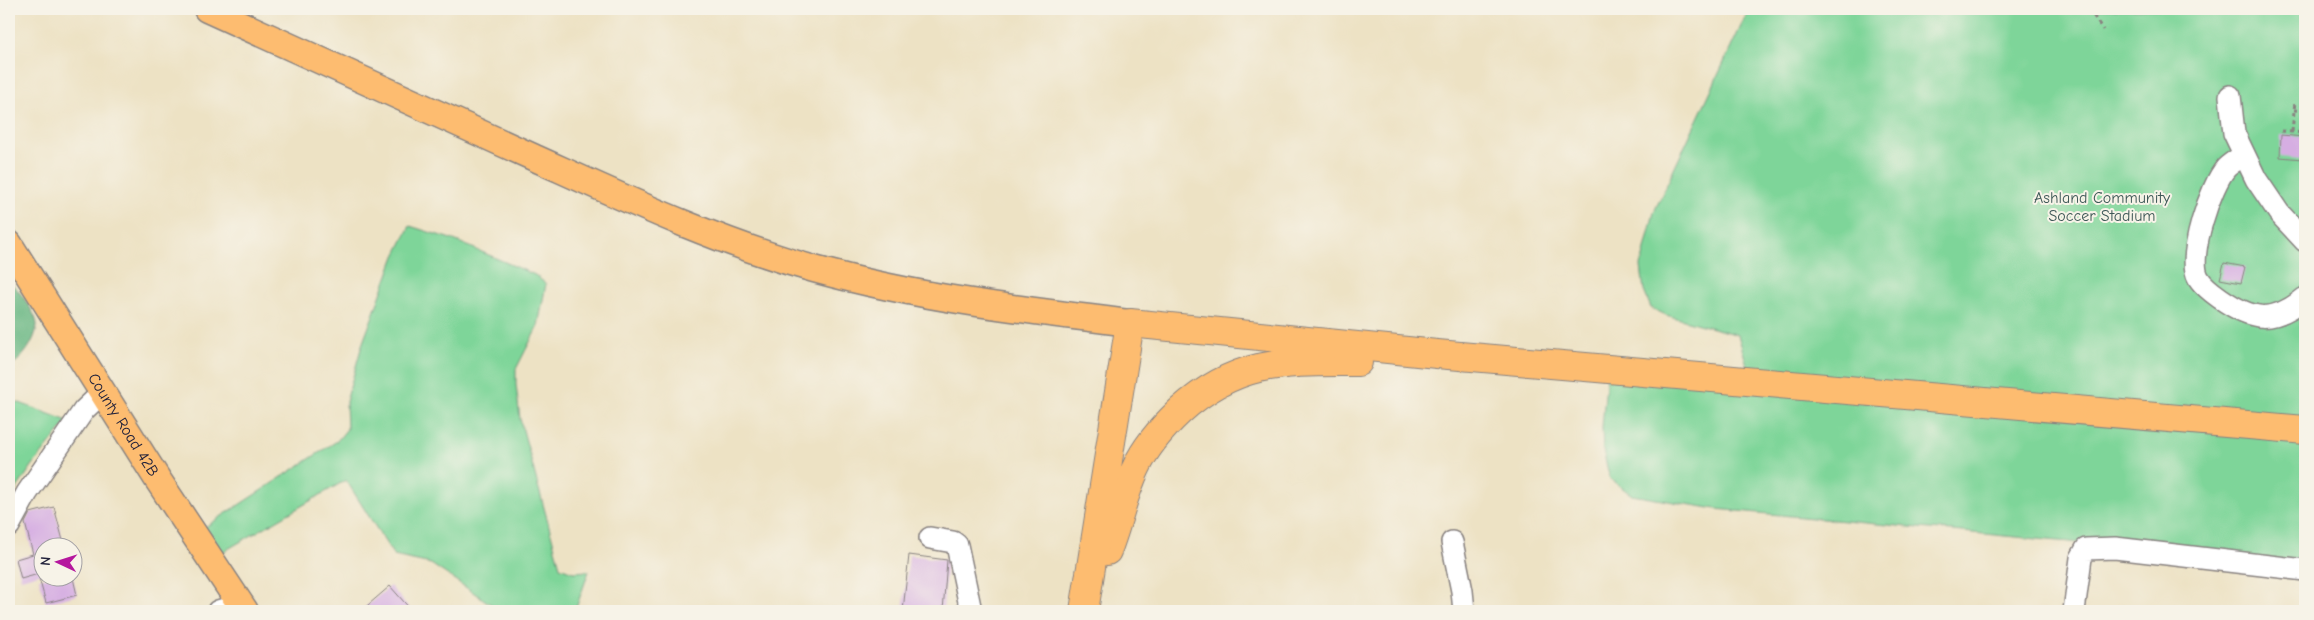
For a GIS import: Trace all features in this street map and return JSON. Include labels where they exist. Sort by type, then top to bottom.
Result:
[{"type":"highway","points":[[1085,608],[1130,323],[1437,354],[2305,430]]},
{"type":"highway","points":[[1085,608],[1110,542],[1122,499],[1137,466],[1152,441],[1198,395],[1224,379],[1259,368],[1291,362],[1402,362],[1437,354]]},
{"type":"main road","points":[[207,9],[661,215],[754,250],[812,269],[917,294],[983,306],[1130,323]]},
{"type":"main road","name":"County Road 42B","points":[[9,244],[103,392],[234,609]]},
{"type":"lane","points":[[2230,96],[2234,132],[2256,179],[2279,213],[2305,240]]},
{"type":"lane","points":[[2244,155],[2226,169],[2209,197],[2196,251],[2195,266],[2198,277],[2213,292],[2248,315],[2268,318],[2281,314],[2305,298]]},
{"type":"lane","points":[[9,526],[27,493],[84,410],[103,392]]},
{"type":"lane","points":[[930,538],[953,542],[957,545],[971,611]]},
{"type":"lane","points":[[1452,542],[1464,611]]},
{"type":"lane","points":[[2074,611],[2081,558],[2086,549],[2115,548],[2305,570]]},
{"type":"path","points":[[2089,9],[2103,30]]},
{"type":"path","points":[[2292,132],[2295,102]]},
{"type":"path","points":[[2294,110],[2305,111]]},
{"type":"path","points":[[2281,131],[2305,133]]},
{"type":"green space","name":"Ashland Community Soccer Stadium","points":[[1749,9],[2305,9],[2305,425],[1751,378],[1738,335],[1666,315],[1651,308],[1644,291],[1641,266],[1654,212]]},
{"type":"green space","points":[[410,226],[454,240],[535,275],[546,284],[538,326],[516,369],[516,385],[520,419],[560,567],[573,572],[589,571],[575,611],[501,611],[431,564],[394,556],[346,480],[216,556],[199,531],[337,441],[347,429],[346,402],[362,345],[395,256]]},
{"type":"green space","points":[[11,283],[19,291],[31,310],[37,326],[34,338],[27,350],[19,360],[9,367],[9,284]]},
{"type":"green space","points":[[1607,373],[2305,434],[2305,564],[1716,509],[1632,495],[1610,479],[1603,450],[1602,427]]},
{"type":"green space","points":[[9,399],[68,421],[32,466],[9,500]]},
{"type":"building","points":[[2281,135],[2304,137],[2302,159],[2280,157]]},
{"type":"building","points":[[2224,263],[2245,267],[2241,283],[2220,279]]},
{"type":"building","points":[[54,507],[62,538],[32,538],[32,550],[25,523],[30,513]]},
{"type":"building","points":[[32,554],[32,576],[21,579],[16,559]]},
{"type":"building","points":[[909,555],[947,560],[943,611],[903,611]]},
{"type":"building","points":[[390,586],[412,611],[361,611]]},
{"type":"building","points":[[42,588],[75,588],[77,595],[46,603]]}]
